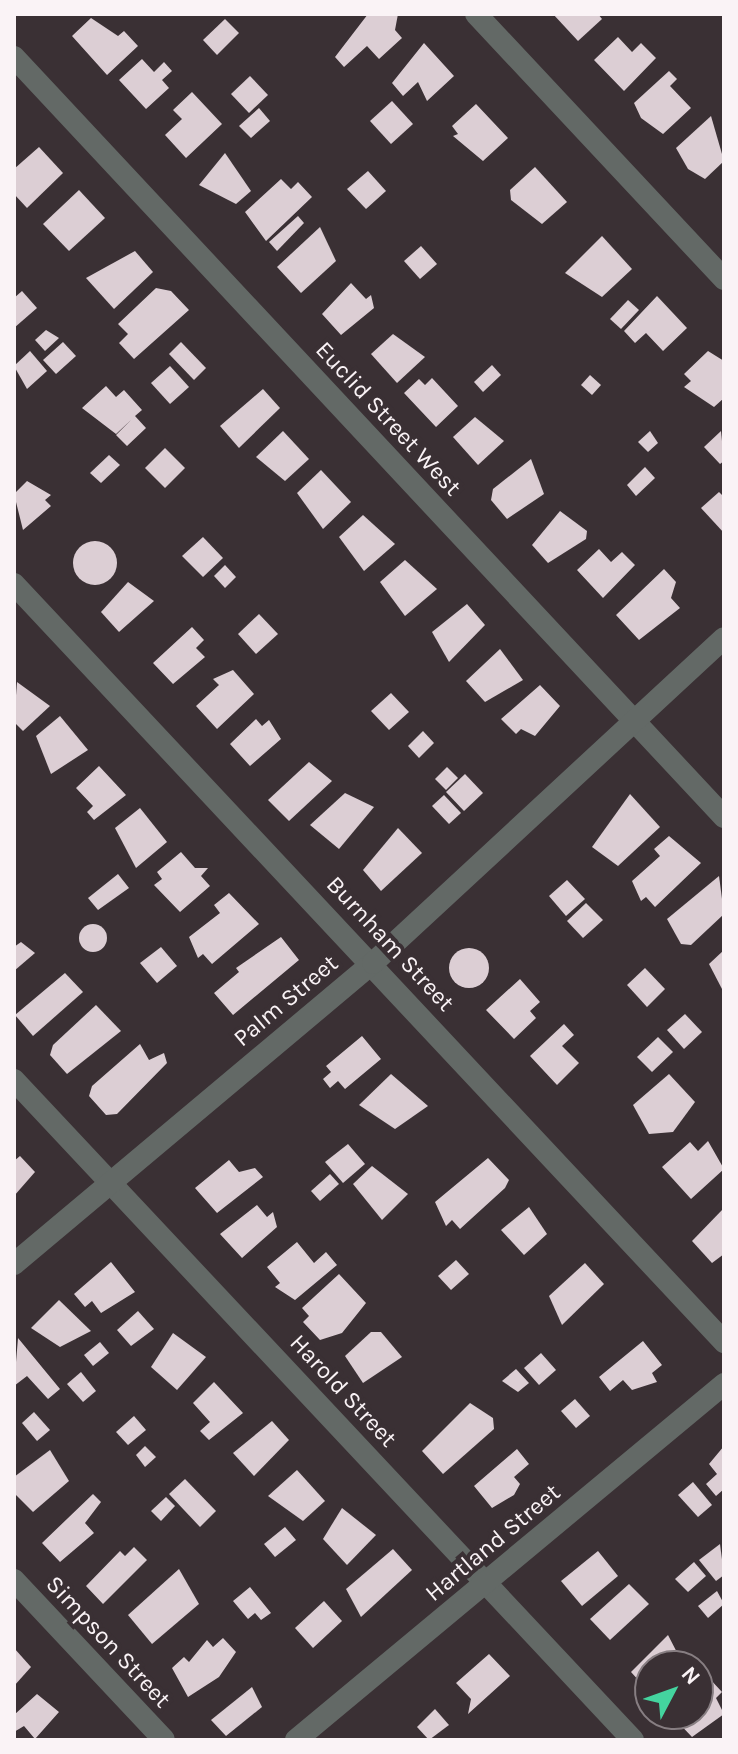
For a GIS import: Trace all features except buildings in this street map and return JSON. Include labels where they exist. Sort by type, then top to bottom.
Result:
[{"type":"street","points":[[476,14],[724,279]]},
{"type":"street","name":"Euclid Street West","points":[[14,57],[724,817]]},
{"type":"street","name":"Burnham Street","points":[[14,584],[373,963],[724,1342]]},
{"type":"street","name":"Palm Street","points":[[14,1264],[373,963],[724,638]]},
{"type":"street","name":"Harold Street","points":[[14,1080],[633,1740]]},
{"type":"street","name":"Hartland Street","points":[[296,1740],[724,1384]]},
{"type":"street","name":"Simpson Street","points":[[14,1580],[164,1740]]}]
